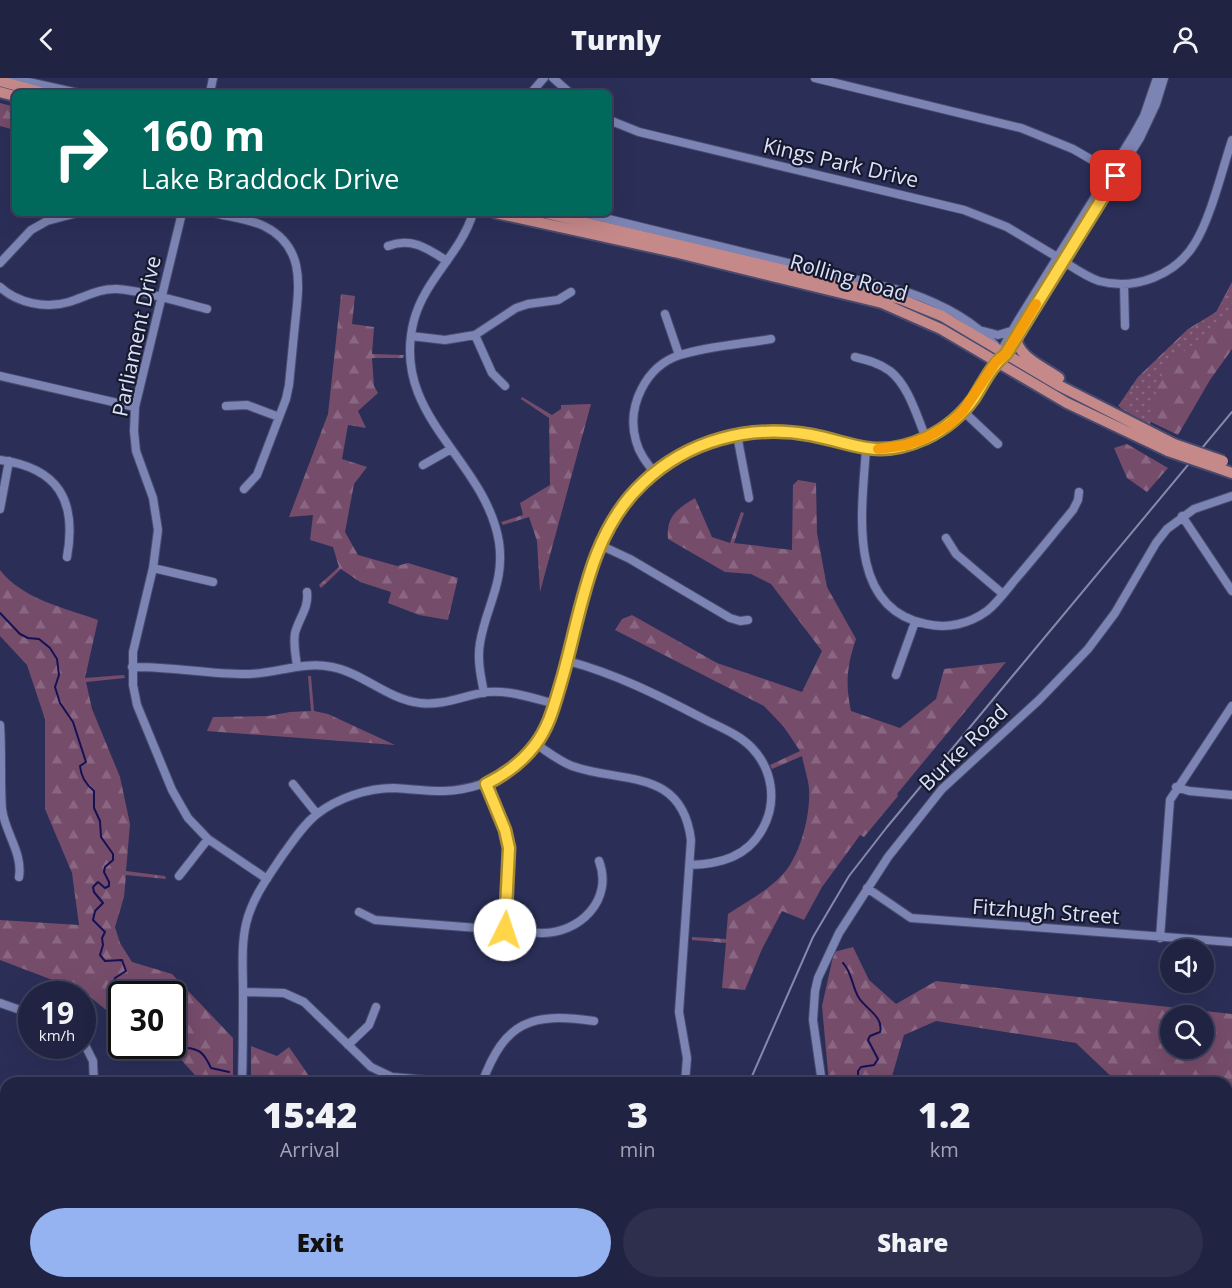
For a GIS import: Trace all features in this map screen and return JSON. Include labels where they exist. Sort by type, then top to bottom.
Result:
[{"type":"main road","points":[[0,81],[33,90]]},
{"type":"main road","name":"Rolling Road","points":[[510,216],[674,252],[868,299],[928,322],[1094,417],[1171,447],[1224,464],[1232,473]]},
{"type":"main road","name":"Rolling Road","points":[[557,216],[916,304],[942,316],[1171,447]]},
{"type":"main road","points":[[1014,333],[1021,352],[1090,402]]},
{"type":"street","points":[[11,78],[65,90]]},
{"type":"street","points":[[534,90],[544,78]]},
{"type":"street","points":[[553,78],[567,90]]},
{"type":"street","points":[[815,78],[1021,128],[1074,149],[1111,171]]},
{"type":"street","points":[[1060,259],[1144,116],[1157,78]]},
{"type":"street","points":[[242,1077],[242,955],[246,925],[255,900],[296,836],[317,814],[344,798],[369,791],[393,788],[445,791],[486,784],[515,765],[536,744],[555,704],[600,545],[630,495],[654,472],[695,448],[737,435],[762,431],[793,432],[866,449],[899,446],[926,438],[950,424],[963,411],[1003,352],[1060,259],[1140,138],[1156,104],[1164,78]]},
{"type":"street","name":"Kings Park Drive","points":[[612,121],[639,132],[964,210],[1007,227],[1096,280],[1124,284]]},
{"type":"street","points":[[1125,326],[1124,284],[1138,283],[1160,276],[1174,267],[1188,253],[1202,227],[1232,140]]},
{"type":"street","points":[[0,263],[31,230],[47,221],[66,216]]},
{"type":"street","name":"Parliament Drive","points":[[181,216],[135,407],[136,451],[153,498],[158,541],[135,640],[133,685],[137,705],[172,790],[188,818],[208,839],[267,879]]},
{"type":"street","points":[[226,216],[257,224],[272,231],[286,245],[299,277],[289,385],[257,475],[244,489]]},
{"type":"street","points":[[472,216],[466,232],[420,303],[411,336],[410,363],[417,393],[486,504],[496,528],[500,566],[497,589],[479,649],[484,693]]},
{"type":"street","name":"Rolling Road","points":[[596,216],[894,288],[940,305],[983,331],[1003,352]]},
{"type":"street","points":[[388,246],[402,242],[417,244],[447,261]]},
{"type":"street","points":[[0,287],[21,301],[61,304],[112,289],[207,309]]},
{"type":"street","points":[[411,336],[445,340],[475,335],[516,308],[558,300],[572,292]]},
{"type":"street","points":[[666,314],[679,355]]},
{"type":"street","points":[[983,331],[998,335],[1014,333]]},
{"type":"street","points":[[475,335],[492,373],[505,386]]},
{"type":"street","points":[[654,472],[643,458],[636,442],[633,425],[640,391],[650,376],[664,363],[679,355],[771,339]]},
{"type":"street","points":[[855,357],[881,366],[897,378],[926,438]]},
{"type":"street","points":[[0,376],[135,407]]},
{"type":"street","points":[[226,406],[247,405],[279,417]]},
{"type":"street","points":[[963,411],[998,444]]},
{"type":"street","points":[[737,435],[749,498]]},
{"type":"street","points":[[423,465],[451,449]]},
{"type":"street","points":[[866,449],[863,510],[867,570],[885,601],[899,614],[915,622],[941,626],[965,622],[987,611],[1073,510],[1079,492]]},
{"type":"street","points":[[0,509],[4,460],[38,471],[60,492],[67,507],[71,535],[67,557]]},
{"type":"street","name":"Burke Road","points":[[821,1077],[813,1020],[815,992],[831,948],[867,888],[902,838],[942,789],[1039,700],[1088,649],[1115,613],[1156,543],[1182,516],[1201,505],[1232,496]]},
{"type":"street","points":[[1182,516],[1232,591]]},
{"type":"street","points":[[946,538],[956,554],[1003,594]]},
{"type":"street","points":[[600,545],[630,559],[730,618],[740,621],[748,620]]},
{"type":"street","points":[[153,568],[213,582]]},
{"type":"street","points":[[297,667],[294,639],[308,602],[307,592]]},
{"type":"street","points":[[896,675],[915,622]]},
{"type":"street","points":[[568,661],[616,676],[683,708],[740,738],[762,761],[770,779],[772,798],[768,817],[760,835],[747,849],[731,859],[715,864],[690,865]]},
{"type":"street","points":[[132,667],[250,674],[311,665],[335,668],[401,698],[419,703],[440,703],[484,693],[508,693],[555,704]]},
{"type":"street","points":[[1160,938],[1170,800],[1176,787],[1232,706]]},
{"type":"street","points":[[0,725],[2,808],[19,860],[19,877]]},
{"type":"street","points":[[536,744],[572,766],[642,779],[660,787],[679,805],[688,823],[691,840],[690,865],[679,1012],[687,1058],[685,1077]]},
{"type":"street","points":[[293,784],[317,814]]},
{"type":"street","points":[[486,784],[505,830],[509,848],[505,930]]},
{"type":"street","points":[[1176,787],[1189,791],[1232,795]]},
{"type":"street","points":[[179,876],[208,839]]},
{"type":"street","points":[[359,912],[375,920],[541,933],[557,932],[573,926],[596,905],[604,879],[599,861]]},
{"type":"street","name":"Fitzhugh Street","points":[[867,888],[911,918],[1232,942]]},
{"type":"street","points":[[243,992],[276,992],[297,998],[313,1008],[371,1067],[392,1077]]},
{"type":"street","points":[[0,1003],[18,1009]]},
{"type":"street","points":[[348,1045],[369,1025],[376,1007]]},
{"type":"street","points":[[485,1077],[499,1047],[509,1035],[522,1026],[532,1021],[553,1017],[594,1021]]},
{"type":"street","points":[[92,1059],[94,1077]]},
{"type":"green space","points":[[0,103],[12,106],[12,129],[0,126]]},
{"type":"green space","points":[[1232,282],[1232,349],[1210,380],[1178,435],[1118,406],[1138,377],[1188,329],[1216,312]]},
{"type":"green space","points":[[1232,284],[1232,308],[1228,315],[1174,360],[1163,373],[1150,425],[1120,408],[1139,378],[1189,330],[1217,312]]},
{"type":"green space","points":[[341,294],[355,296],[352,324],[374,327],[372,354],[404,355],[403,358],[372,358],[374,386],[378,393],[358,411],[366,428],[348,425],[342,459],[367,467],[354,484],[345,532],[358,555],[397,566],[408,563],[458,578],[448,620],[419,615],[388,603],[391,592],[360,582],[341,569],[321,588],[319,585],[339,567],[333,547],[310,540],[313,515],[289,517],[328,414]]},
{"type":"green space","points":[[522,397],[552,415],[561,409],[561,405],[591,404],[540,592],[537,541],[529,517],[503,525],[501,522],[523,515],[520,503],[550,485],[549,418],[521,399]]},
{"type":"green space","points":[[1127,444],[1168,468],[1147,492],[1127,478],[1114,448]]},
{"type":"green space","points":[[798,480],[816,483],[817,533],[827,587],[856,639],[848,675],[851,711],[900,728],[936,699],[944,669],[1006,662],[864,837],[860,835],[822,887],[804,920],[782,911],[762,949],[745,990],[722,988],[726,943],[692,940],[692,937],[726,939],[728,914],[756,897],[788,868],[799,847],[808,810],[809,788],[802,756],[772,769],[770,765],[800,751],[784,727],[764,706],[615,630],[622,619],[632,615],[717,663],[802,692],[822,651],[771,584],[751,574],[725,572],[668,539],[669,524],[674,514],[695,498],[712,537],[730,543],[741,512],[744,513],[734,543],[792,550],[793,485]]},
{"type":"green space","points":[[0,570],[9,580],[32,595],[58,607],[98,620],[85,678],[124,675],[125,678],[86,682],[92,709],[120,777],[130,824],[126,871],[165,876],[166,879],[126,875],[124,897],[115,927],[120,943],[132,962],[172,974],[179,981],[108,981],[108,1011],[96,1002],[96,981],[55,981],[0,960],[0,920],[79,925],[72,873],[45,809],[45,719],[27,665],[0,636]]},
{"type":"green space","points":[[308,676],[311,676],[314,711],[328,714],[395,745],[207,731],[213,717],[268,716],[311,711]]},
{"type":"green space","points":[[853,947],[869,980],[896,1004],[936,981],[1160,1006],[1160,1059],[1214,1059],[1214,1012],[1232,1014],[1232,1077],[1112,1077],[1076,1043],[936,1021],[904,1035],[892,1077],[828,1077],[822,1006],[834,952]]},
{"type":"green space","points":[[186,989],[233,1038],[233,1077],[197,1077],[180,1059],[186,1059]]},
{"type":"green space","points":[[251,1046],[277,1056],[289,1047],[310,1077],[251,1077]]},
{"type":"waterway","points":[[0,613],[20,634],[28,638],[39,639],[50,648],[57,659],[59,675],[55,687],[60,703],[73,722],[86,762],[80,766],[84,780],[94,791],[94,808],[100,821],[101,837],[113,854],[113,860],[105,867],[104,872],[109,886],[105,888],[98,882],[93,887],[94,892],[103,903],[95,911],[93,920],[105,932],[100,955],[105,961],[122,960],[126,971],[114,981]]},
{"type":"waterway","points":[[843,963],[859,998],[877,1018],[881,1027],[880,1032],[870,1036],[868,1040],[878,1059],[874,1065],[861,1067],[858,1071],[859,1077]]},
{"type":"waterway","points":[[186,1048],[204,1055],[211,1068],[229,1072]]},
{"type":"railway","points":[[752,1077],[813,937],[849,876],[887,827],[1232,412]]},
{"type":"slow traffic","points":[[878,449],[906,445],[926,438],[950,424],[970,404],[996,362],[1006,354],[1036,304]]},
{"type":"route","points":[[505,930],[510,862],[508,838],[486,784],[515,765],[529,752],[550,718],[600,545],[630,495],[654,472],[680,455],[719,439],[737,435],[754,432],[793,432],[866,449],[881,449],[918,441],[950,424],[970,404],[996,362],[1006,354],[1116,176]]}]
